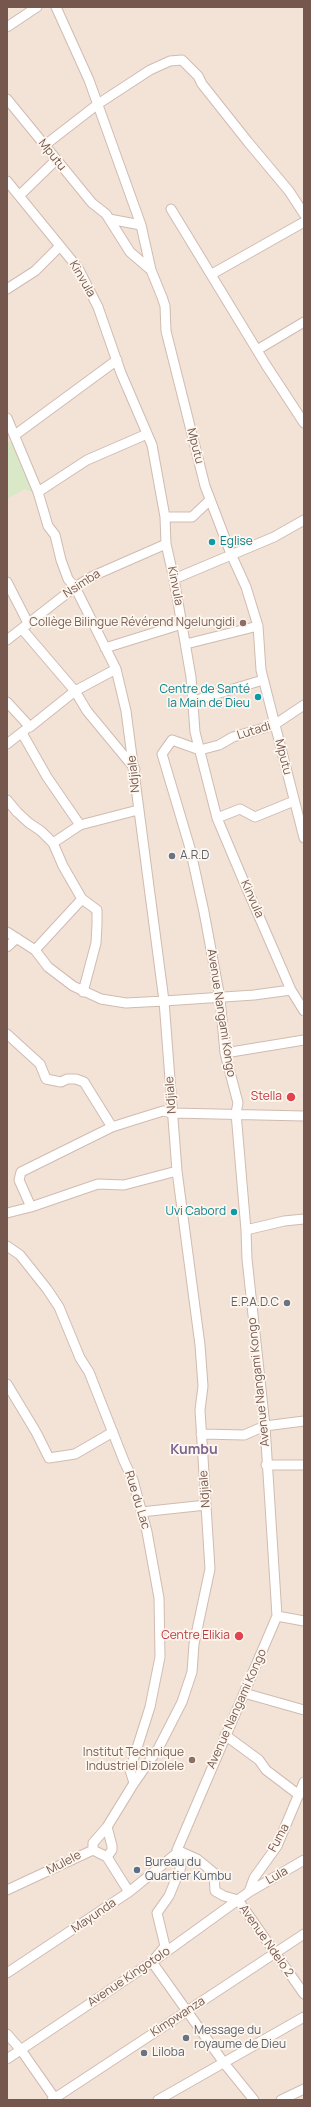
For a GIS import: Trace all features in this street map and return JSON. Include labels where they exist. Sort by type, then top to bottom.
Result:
[{"type":"street","points":[[56,7],[89,80],[98,104],[141,225],[151,270]]},
{"type":"street","points":[[7,27],[33,8]]},
{"type":"street","points":[[45,145],[98,104],[150,70],[170,61],[182,60],[198,76],[202,84],[289,191],[304,214]]},
{"type":"street","name":"Mputu","points":[[7,99],[92,203],[109,219],[127,249],[151,270],[165,306],[166,331],[210,500],[231,554],[246,587],[258,626],[263,680],[304,838]]},
{"type":"street","points":[[20,194],[56,160]]},
{"type":"street","name":"Kinvula","points":[[7,181],[20,194],[78,268],[98,307],[117,360],[147,434],[153,452],[165,517],[166,544],[186,644],[195,732],[218,818],[291,990],[304,1011]]},
{"type":"street","points":[[171,209],[257,350],[304,423]]},
{"type":"street","points":[[109,219],[141,225]]},
{"type":"street","points":[[212,274],[304,222]]},
{"type":"street","points":[[7,289],[35,271],[60,246]]},
{"type":"street","points":[[257,350],[304,322]]},
{"type":"street","points":[[15,435],[117,360]]},
{"type":"street","name":"Ndjiale","points":[[7,418],[38,492],[48,526],[56,535],[66,574],[75,587],[116,670],[126,711],[164,1002],[177,1171],[204,1386],[200,1410],[209,1578],[195,1637],[192,1672],[182,1702],[165,1737],[134,1783]]},
{"type":"street","points":[[38,492],[87,460],[147,434]]},
{"type":"street","points":[[165,517],[192,517],[210,500]]},
{"type":"street","points":[[174,579],[231,554],[274,538],[304,520]]},
{"type":"street","name":"Nsimba","points":[[7,640],[75,587],[106,569],[166,544]]},
{"type":"street","points":[[7,582],[25,626],[75,691],[87,711],[134,769]]},
{"type":"street","points":[[105,648],[182,624]]},
{"type":"street","points":[[186,644],[258,626]]},
{"type":"street","points":[[7,744],[75,691],[116,670]]},
{"type":"street","points":[[193,701],[263,680]]},
{"type":"street","points":[[7,702],[30,727]]},
{"type":"street","name":"Lutadi","points":[[200,750],[222,744],[233,737],[274,725],[304,705]]},
{"type":"street","points":[[22,733],[47,777],[80,825]]},
{"type":"street","name":"Avenue Nangami Kongo","points":[[152,1962],[165,1946],[157,1913],[169,1896],[181,1867],[177,1852],[225,1735],[277,1616],[266,1465],[265,1426],[253,1325],[236,1113],[238,1103],[225,1053],[220,998],[190,848],[162,754],[172,740],[200,750]]},
{"type":"street","points":[[7,800],[17,812],[41,831],[53,843],[63,866],[82,899],[97,910],[96,943],[83,992]]},
{"type":"street","points":[[218,818],[240,809],[255,817],[294,801]]},
{"type":"street","points":[[53,843],[80,825],[138,810]]},
{"type":"street","points":[[35,950],[82,899]]},
{"type":"street","points":[[7,932],[35,950],[48,967],[83,992],[101,999],[115,1002],[164,1002],[220,998],[291,990]]},
{"type":"street","points":[[7,947],[16,938]]},
{"type":"street","points":[[7,1034],[40,1064],[46,1079],[61,1082],[67,1079],[76,1078],[84,1082],[112,1127]]},
{"type":"street","points":[[225,1053],[304,1040]]},
{"type":"street","points":[[31,1208],[19,1180],[21,1172],[112,1127],[163,1111],[172,1113],[236,1113],[304,1116]]},
{"type":"street","points":[[7,1213],[31,1208],[98,1184],[124,1185],[177,1171]]},
{"type":"street","points":[[246,1230],[284,1221],[304,1219]]},
{"type":"street","name":"Rue du Lac","points":[[7,1246],[20,1256],[47,1289],[59,1307],[80,1358],[89,1372],[133,1480],[147,1532],[159,1598],[160,1657],[150,1707],[130,1770],[134,1783]]},
{"type":"street","points":[[7,1384],[36,1432],[49,1458],[75,1454],[113,1432]]},
{"type":"street","points":[[201,1434],[244,1436],[265,1426],[304,1421]]},
{"type":"street","points":[[266,1465],[304,1465]]},
{"type":"street","points":[[141,1512],[206,1505]]},
{"type":"street","points":[[277,1616],[304,1621]]},
{"type":"street","points":[[244,1693],[304,1710]]},
{"type":"street","points":[[225,1735],[260,1760],[266,1770],[299,1795]]},
{"type":"street","name":"Fuma","points":[[249,1892],[254,1878],[277,1846],[304,1782]]},
{"type":"street","name":"Mulele","points":[[7,1890],[93,1850],[93,1843],[107,1827],[134,1783]]},
{"type":"street","points":[[107,1827],[112,1846],[112,1850],[108,1857]]},
{"type":"street","points":[[93,1850],[108,1857],[129,1892]]},
{"type":"street","name":"Mayunda","points":[[7,1973],[129,1892],[177,1852]]},
{"type":"street","name":"Avenue Ndelo 2","points":[[177,1852],[196,1859],[214,1873],[215,1891],[224,1896],[238,1900],[304,1994]]},
{"type":"street","name":"Lula","points":[[249,1892],[304,1860]]},
{"type":"street","name":"Avenue Kingotolo","points":[[7,2059],[152,1962],[249,1892]]},
{"type":"street","name":"Kimpwanza","points":[[54,2099],[188,2010],[276,1954],[304,1934]]},
{"type":"street","points":[[152,1962],[224,2062],[254,2100]]},
{"type":"street","points":[[158,2100],[304,2016]]},
{"type":"street","points":[[7,2034],[21,2050],[54,2099]]},
{"type":"street","points":[[281,2100],[304,2089]]},
{"type":"shaded area","points":[[7,7],[304,7],[304,2100],[7,2100]]},
{"type":"green space","points":[[14,441],[35,491],[31,492],[25,489],[7,499],[7,443]]},
{"type":"place","name":"Eglise","points":[[212,542]]},
{"type":"place","name":"Collège Bilingue Révérend Ngelungidi","points":[[243,623]]},
{"type":"place","name":"Centre de Santé la Main de Dieu","points":[[258,697]]},
{"type":"place","name":"A.R.D","points":[[172,856]]},
{"type":"place","name":"Stella","points":[[291,1097]]},
{"type":"place","name":"Uvi Cabord","points":[[234,1212]]},
{"type":"place","name":"E.P.A.D.C","points":[[287,1303]]},
{"type":"place","name":"Centre Elikia","points":[[239,1636]]},
{"type":"place","name":"Institut Technique Industriel Dizolele","points":[[192,1760]]},
{"type":"place","name":"Bureau du Quartier Kumbu","points":[[137,1870]]},
{"type":"place","name":"Message du royaume de Dieu","points":[[186,2038]]},
{"type":"place","name":"Liloba","points":[[144,2053]]},
{"type":"district","name":"Kumbu","points":[[194,1450]]}]
